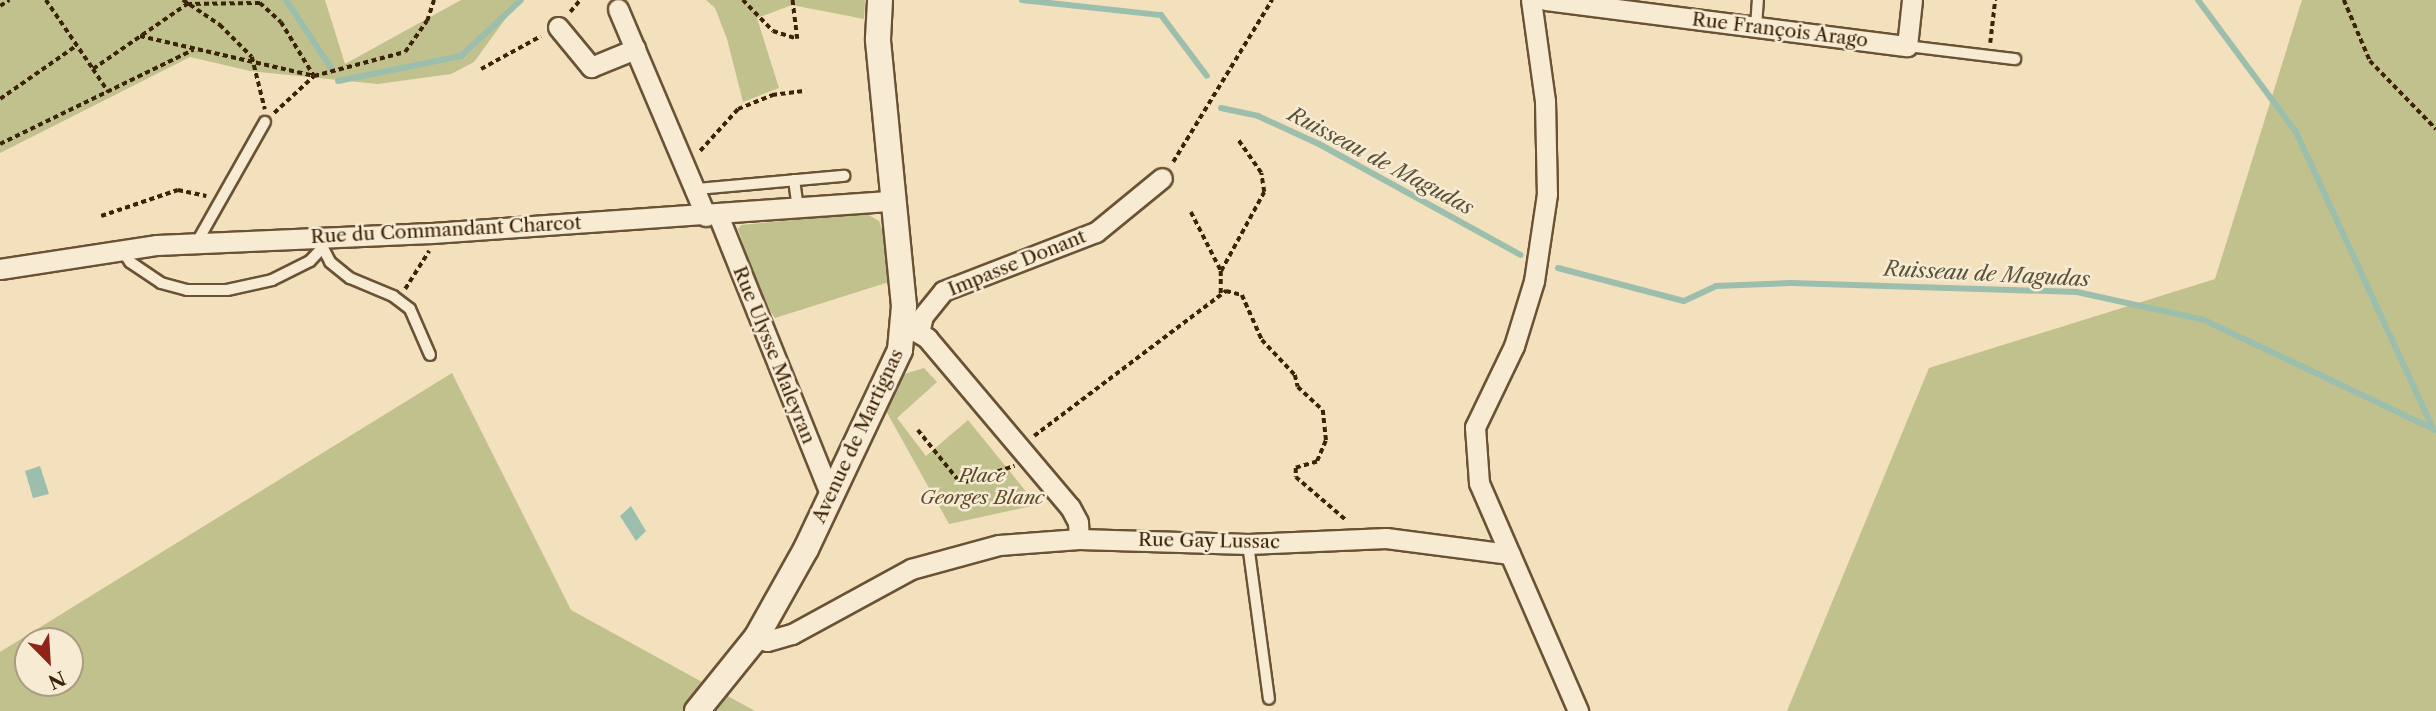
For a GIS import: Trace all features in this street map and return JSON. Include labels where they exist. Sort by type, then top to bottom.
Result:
[{"type":"street","name":"Avenue de Martignas","points":[[697,711],[756,639],[831,496],[911,330],[893,201],[878,39],[880,0]]},
{"type":"street","points":[[1531,0],[1545,101],[1548,194],[1534,281],[1514,346],[1475,427],[1479,483],[1578,711]]},
{"type":"street","name":"Rue François Arago","points":[[1546,0],[1618,5],[1756,27],[1907,46]]},
{"type":"street","points":[[1907,46],[1912,0]]},
{"type":"street","name":"Rue Ulysse Maleyran","points":[[618,9],[697,189],[712,215],[831,496]]},
{"type":"street","points":[[558,27],[591,67],[635,49]]},
{"type":"street","name":"Impasse Donant","points":[[911,330],[943,291],[1096,232],[1162,178]]},
{"type":"street","name":"Rue du Commandant Charcot","points":[[0,269],[121,249],[197,242],[321,242],[893,201]]},
{"type":"street","points":[[911,330],[1070,507],[1079,522],[1079,539]]},
{"type":"street","name":"Rue Gay Lussac","points":[[756,639],[767,641],[792,634],[879,584],[944,559],[999,545],[1079,539],[1248,544],[1362,539],[1510,554]]},
{"type":"lane","points":[[1756,27],[1758,0]]},
{"type":"lane","name":"Rue François Arago","points":[[1907,46],[2015,59]]},
{"type":"lane","points":[[197,242],[265,122]]},
{"type":"lane","points":[[697,189],[844,176]]},
{"type":"lane","points":[[794,180],[799,208]]},
{"type":"lane","points":[[121,249],[130,262],[161,283],[187,290],[227,290],[272,280],[310,261],[321,242]]},
{"type":"lane","points":[[321,242],[330,262],[350,278],[398,299],[410,309],[430,355]]},
{"type":"lane","points":[[1248,544],[1269,699]]},
{"type":"path","points":[[0,6],[9,0]]},
{"type":"path","points":[[46,0],[108,91]]},
{"type":"path","points":[[140,36],[257,66],[314,76],[405,52],[427,21],[434,0]]},
{"type":"path","points":[[481,69],[558,27],[580,0]]},
{"type":"path","points":[[743,0],[774,31],[797,39],[792,0]]},
{"type":"path","points":[[1162,178],[1200,124],[1272,0]]},
{"type":"path","points":[[1987,55],[1994,0]]},
{"type":"path","points":[[2344,0],[2370,61],[2436,129]]},
{"type":"path","points":[[93,69],[185,2],[260,3],[281,22],[314,76]]},
{"type":"path","points":[[185,2],[241,43],[257,66],[265,100],[265,122]]},
{"type":"path","points":[[0,99],[77,45]]},
{"type":"path","points":[[0,144],[193,50]]},
{"type":"path","points":[[265,122],[314,76]]},
{"type":"path","points":[[687,165],[738,109],[772,95],[806,91]]},
{"type":"path","points":[[1221,271],[1264,192],[1261,173],[1238,140]]},
{"type":"path","points":[[101,216],[178,190],[222,199]]},
{"type":"path","points":[[1191,212],[1221,271],[1221,294]]},
{"type":"path","points":[[398,299],[432,247],[431,233]]},
{"type":"path","points":[[918,430],[958,480],[965,482],[994,470],[1007,471],[1023,452],[1226,291],[1242,295],[1262,340],[1295,375],[1298,387],[1323,410],[1326,441],[1317,463],[1296,468],[1296,477],[1362,539]]},
{"type":"green space","points":[[0,0],[325,0],[345,64],[461,0],[519,0],[474,62],[451,74],[378,84],[250,71],[190,57],[0,153]]},
{"type":"green space","points":[[706,0],[865,0],[864,19],[792,5],[757,18],[779,88],[743,102],[727,39],[715,8]]},
{"type":"green space","points":[[2302,0],[2436,0],[2436,711],[1787,711],[1929,368],[2215,279]]},
{"type":"green space","points":[[865,213],[879,221],[884,234],[889,282],[775,318],[762,299],[738,229],[741,225]]},
{"type":"green space","name":"Place Georges Blanc","points":[[924,368],[937,382],[897,418],[926,456],[968,420],[1037,505],[949,524],[885,409],[901,375]]},
{"type":"green space","points":[[452,373],[571,610],[755,711],[0,711],[0,652],[14,643],[14,697],[84,697],[84,627],[41,627]]},
{"type":"shaded area","points":[[40,466],[49,494],[33,498],[25,471]]},
{"type":"shaded area","points":[[631,506],[646,531],[636,541],[620,516]]},
{"type":"waterway","name":"Ruisseau de Magudas","points":[[286,0],[331,68]]},
{"type":"waterway","name":"Ruisseau de Magudas","points":[[338,81],[461,56],[521,0]]},
{"type":"waterway","name":"Ruisseau de Magudas","points":[[1022,0],[1161,15],[1207,76]]},
{"type":"waterway","points":[[2198,0],[2296,132],[2433,428]]},
{"type":"waterway","name":"Ruisseau de Magudas","points":[[1221,108],[1258,116],[1319,144],[1521,255]]},
{"type":"waterway","name":"Ruisseau de Magudas","points":[[1558,268],[1684,301],[1716,286],[1791,283],[2077,292],[2204,320],[2436,430]]}]
